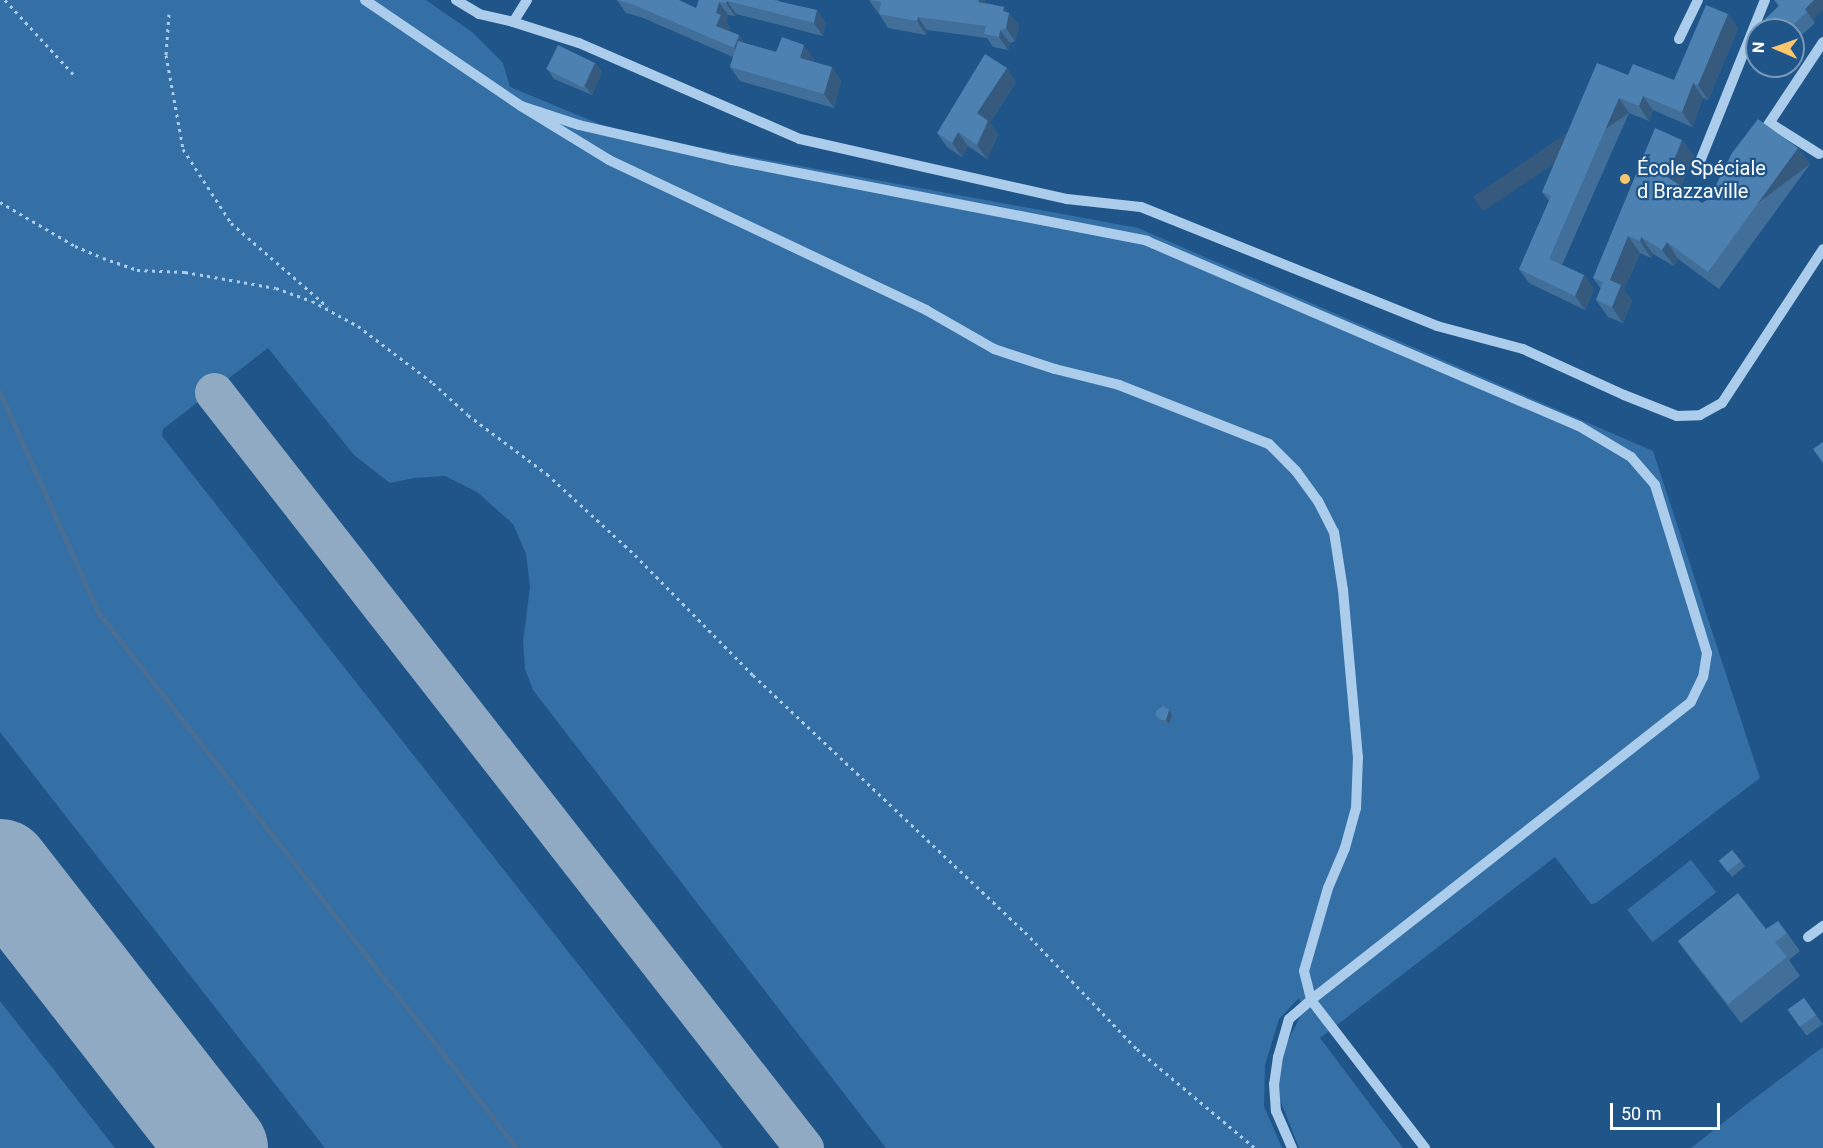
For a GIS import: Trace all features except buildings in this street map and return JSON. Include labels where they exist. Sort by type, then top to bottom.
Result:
[{"type":"street","points":[[365,0],[521,106],[609,160],[906,300],[994,349],[1055,369],[1119,385],[1269,444],[1296,471],[1334,532],[1343,590],[1358,757],[1356,808],[1345,848],[1328,888],[1304,971],[1311,1000],[1425,1148]]},
{"type":"street","points":[[456,0],[479,14],[579,43],[800,139],[1067,199],[1141,207],[1437,326],[1522,349],[1624,396],[1677,416],[1700,415],[1722,403],[1822,252]]},
{"type":"street","points":[[513,22],[527,0]]},
{"type":"street","points":[[1679,39],[1698,0]]},
{"type":"street","points":[[1699,164],[1765,0]]},
{"type":"street","points":[[1750,149],[1770,123],[1823,42]]},
{"type":"street","points":[[521,106],[579,125],[732,160],[1147,241],[1579,426],[1631,457],[1655,485],[1707,653],[1703,677],[1691,702],[1289,1019],[1278,1057],[1274,1084],[1276,1111],[1292,1148]]},
{"type":"street","points":[[1770,123],[1819,154]]},
{"type":"street","points":[[1808,937],[1823,926]]},
{"type":"path","points":[[5,0],[75,76]]},
{"type":"path","points":[[169,14],[166,56],[183,149],[231,223],[333,313]]},
{"type":"path","points":[[0,202],[66,241],[137,270],[185,272],[276,288],[312,301],[358,326],[433,383],[468,415],[547,474],[634,555],[753,675],[1025,932],[1137,1049],[1256,1148]]},
{"type":"shaded area","points":[[0,0],[426,0],[472,32],[503,63],[510,87],[621,133],[1138,228],[1653,451],[1760,778],[1596,903],[1591,904],[1555,857],[1320,1038],[1403,1148],[1299,1148],[1277,1092],[1285,1047],[1304,1009],[1299,998],[1279,1019],[1265,1065],[1264,1106],[1282,1148],[886,1148],[533,690],[525,669],[523,642],[530,587],[526,554],[513,524],[477,492],[445,476],[414,478],[390,483],[354,455],[268,348],[163,429],[162,436],[723,1148],[325,1148],[0,732]]},
{"type":"shaded area","points":[[1691,860],[1716,892],[1652,942],[1627,910]]},
{"type":"shaded area","points":[[0,1001],[115,1148],[0,1148]]},
{"type":"shaded area","points":[[1823,1047],[1823,1148],[1691,1148],[1751,1101]]},
{"type":"waterway","points":[[0,392],[99,613],[517,1148]]},
{"type":"taxiway","points":[[214,392],[804,1148]]},
{"type":"runway","points":[[0,868],[218,1148]]},
{"type":"place","name":"École Spéciale d Brazzaville","points":[[1625,179]]}]
